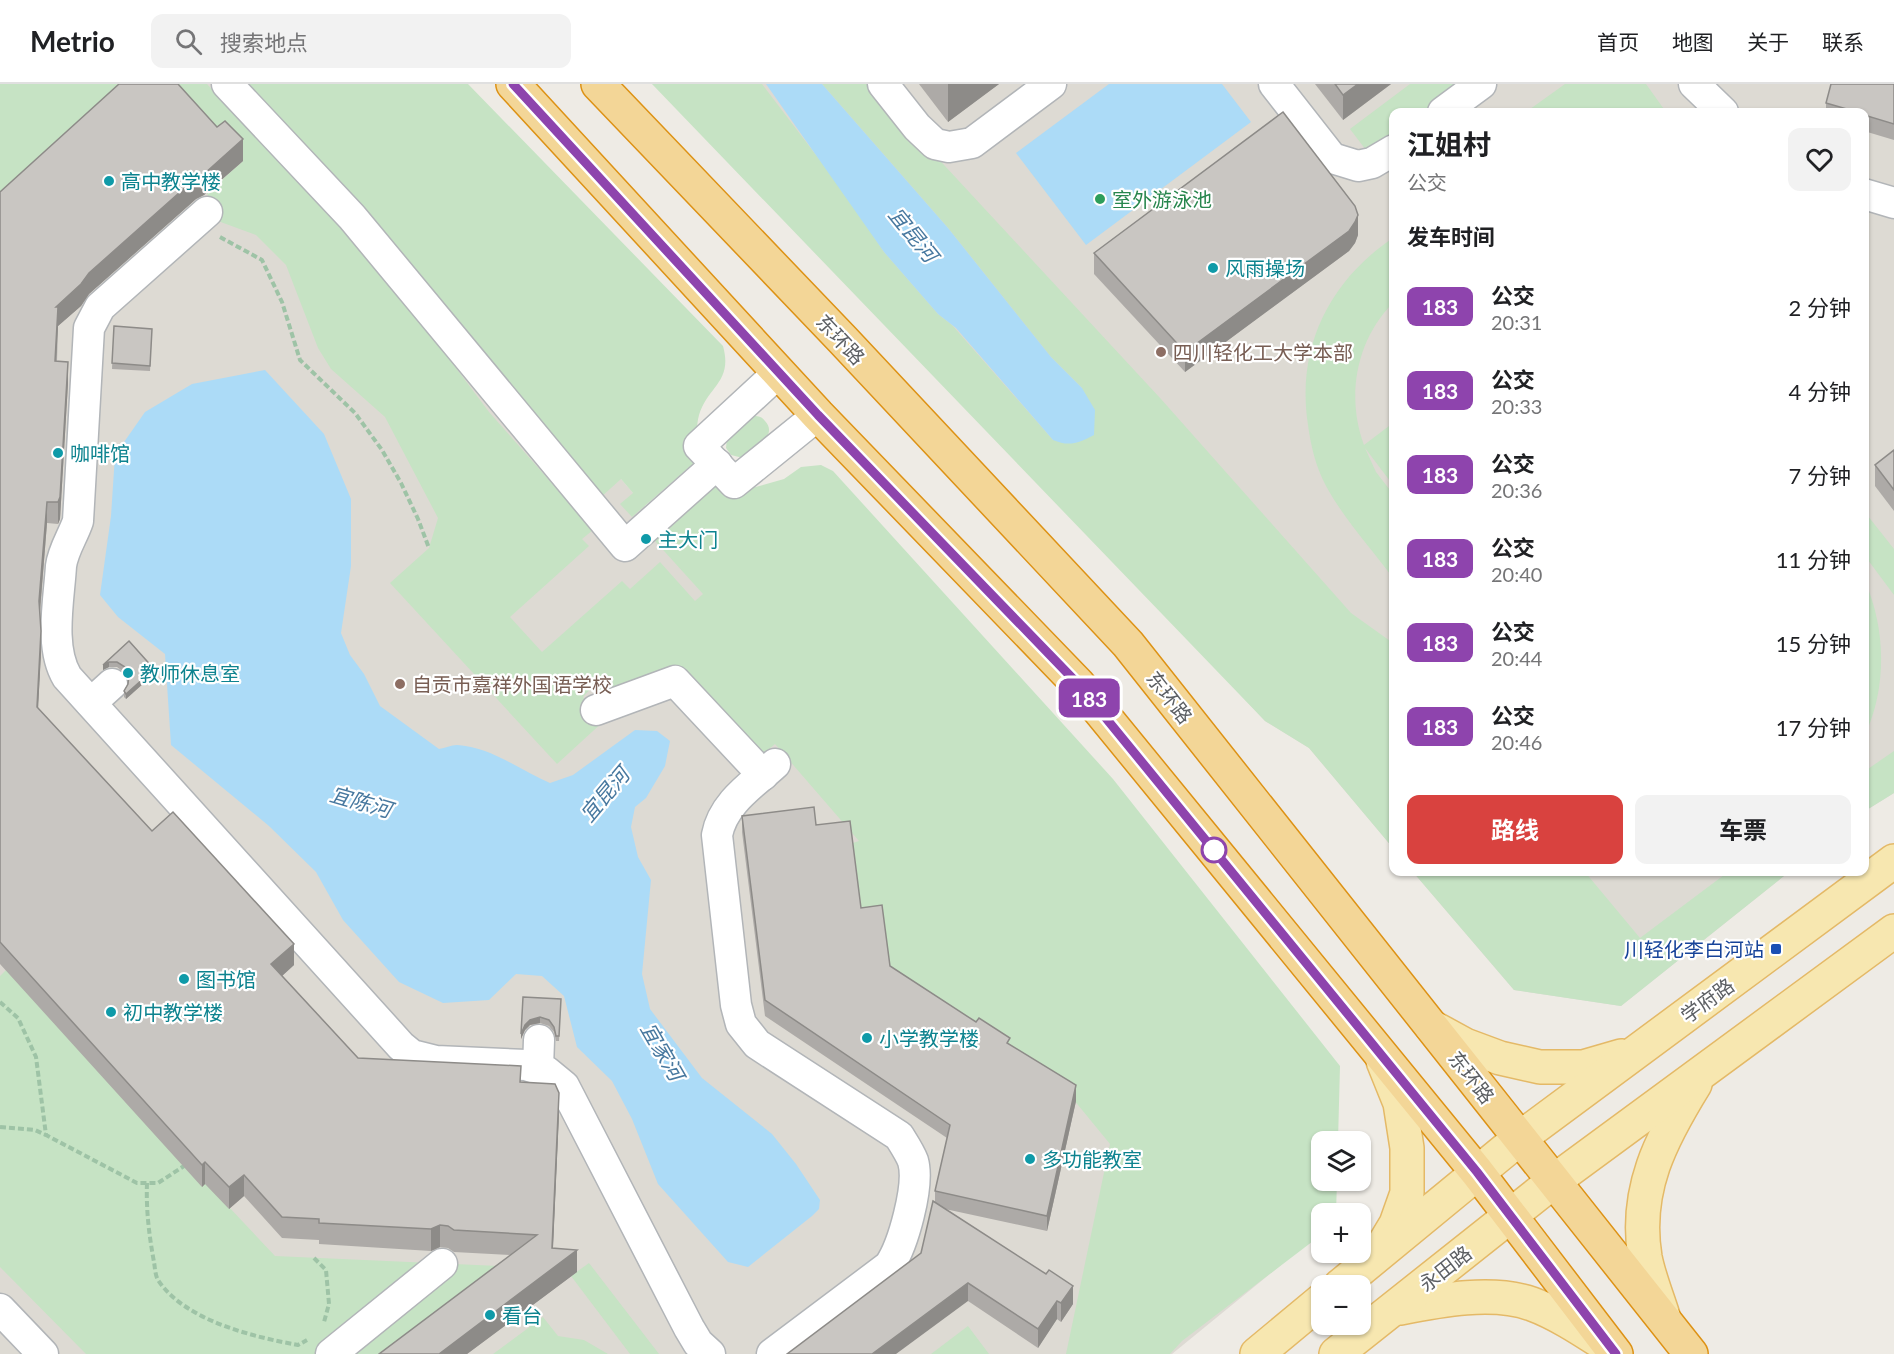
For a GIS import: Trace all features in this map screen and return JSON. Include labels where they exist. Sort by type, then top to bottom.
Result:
[{"type":"highway","points":[[513,84],[818,415],[1078,684],[1477,1172],[1614,1351]]},
{"type":"highway","name":"东环路","points":[[598,84],[1128,644],[1691,1354]]},
{"type":"main road","name":"学府路","points":[[1520,1138],[1894,861]]},
{"type":"main road","points":[[1554,1181],[1894,931]]},
{"type":"main road","points":[[1432,1027],[1465,1045],[1500,1058],[1540,1068],[1584,1068],[1637,1052]]},
{"type":"main road","points":[[1379,1253],[1396,1224],[1407,1193],[1407,1148],[1400,1103],[1381,1054]]},
{"type":"main road","points":[[1664,1319],[1645,1257],[1643,1203],[1657,1153],[1673,1119],[1702,1072]]},
{"type":"main road","points":[[1353,1275],[1520,1138]]},
{"type":"main road","name":"永田路","points":[[1336,1354],[1554,1181]]},
{"type":"main road","points":[[1393,1310],[1440,1300],[1490,1297],[1531,1304],[1572,1324],[1614,1351]]},
{"type":"main road","points":[[1257,1354],[1311,1309]]},
{"type":"street","points":[[227,84],[352,217],[625,546],[717,464]]},
{"type":"street","points":[[883,84],[917,126],[935,144],[949,147],[972,143],[1051,84]]},
{"type":"street","points":[[1274,84],[1332,158],[1358,166],[1371,164],[1389,153]]},
{"type":"street","points":[[1448,108],[1481,84]]},
{"type":"street","points":[[1694,84],[1719,108]]},
{"type":"street","points":[[1869,196],[1894,203]]},
{"type":"street","points":[[199,219],[100,308],[89,328],[100,349],[78,521],[62,561],[56,645],[62,668],[67,677],[102,694],[412,1055],[436,1061],[526,1065],[539,1054],[554,1077],[567,1091],[689,1328],[698,1343],[710,1354]]},
{"type":"street","points":[[779,372],[699,446],[734,483],[818,415]]},
{"type":"street","points":[[596,710],[675,681],[769,770],[727,808],[717,835],[736,1005],[741,1024],[757,1044],[899,1136],[913,1159],[915,1173],[911,1199],[896,1255],[889,1266],[844,1285],[772,1354]]},
{"type":"street","points":[[319,1347],[442,1263]]},
{"type":"street","points":[[0,1309],[43,1354]]},
{"type":"path","points":[[199,219],[226,239],[262,260],[282,302],[300,360],[355,413],[382,450],[410,501],[429,548]]},
{"type":"path","points":[[0,1002],[18,1018],[36,1057],[46,1135]]},
{"type":"path","points":[[0,1127],[34,1130],[137,1183],[158,1183],[184,1166]]},
{"type":"path","points":[[147,1183],[146,1212],[157,1279],[179,1302],[210,1320],[267,1339],[319,1347]]},
{"type":"path","points":[[314,1258],[326,1270],[329,1304],[326,1319],[321,1326]]},
{"type":"shaded area","name":"自贡市嘉祥外国语学校","points":[[0,84],[249,84],[621,479],[922,824],[1281,1265],[1172,1354],[0,1354]]},
{"type":"shaded area","name":"四川轻化工大学本部","points":[[674,84],[1894,84],[1894,793],[1869,809],[1869,108],[1389,108],[1389,843],[1309,748],[1265,721]]},
{"type":"shaded area","points":[[1416,876],[1784,876],[1621,1006],[1514,990]]},
{"type":"green space","points":[[0,84],[138,84],[0,214]]},
{"type":"green space","points":[[158,84],[207,84],[345,232],[420,320],[489,412],[593,530],[582,539],[589,546],[510,617],[542,652],[622,581],[630,589],[660,562],[695,601],[703,594],[655,541],[722,480],[752,488],[784,479],[801,467],[821,465],[833,471],[1113,779],[1340,1066],[1338,1131],[1311,1131],[1311,1191],[1337,1191],[1336,1203],[1311,1203],[1311,1243],[1182,1341],[1170,1354],[1066,1354],[1110,1144],[1069,1094],[890,982],[863,921],[853,843],[859,841],[775,744],[756,760],[675,669],[606,697],[594,685],[583,697],[605,720],[557,764],[390,583],[429,548],[438,518],[385,417],[331,369],[318,348],[286,265],[256,235],[218,221],[207,193],[243,161]]},
{"type":"green space","points":[[246,84],[468,84],[723,346],[725,368],[699,415],[697,436],[700,458],[632,517],[620,504],[633,493],[621,479],[600,498]]},
{"type":"green space","points":[[652,84],[762,84],[841,188],[884,252],[1053,440],[1082,388],[1051,357],[948,228],[822,84],[869,84],[1161,399],[1351,613],[1389,640],[1389,843],[1309,748],[1265,721]]},
{"type":"green space","points":[[1410,84],[1463,84],[1430,108],[1389,108],[1389,139],[1369,154],[1350,129]]},
{"type":"green space","points":[[1565,84],[1646,84],[1663,108],[1532,108]]},
{"type":"green space","points":[[1389,241],[1389,308],[1370,334],[1363,352],[1358,370],[1356,408],[1364,445],[1389,426],[1389,480],[1365,448],[1376,472],[1389,489],[1389,573],[1341,510],[1322,479],[1311,441],[1306,397],[1307,369],[1322,319],[1335,296],[1370,255]]},
{"type":"green space","points":[[752,416],[765,421],[769,432],[767,437],[743,458],[731,455],[726,448],[727,438]]},
{"type":"green space","points":[[1869,517],[1894,549],[1894,595],[1869,561]]},
{"type":"green space","points":[[1869,592],[1877,619],[1881,658],[1877,698],[1869,725]]},
{"type":"green space","points":[[1894,751],[1894,793],[1869,809],[1869,768]]},
{"type":"green space","points":[[1416,876],[1588,876],[1640,938],[1723,876],[1784,876],[1621,1006],[1514,990]]},
{"type":"green space","points":[[6,970],[275,1256],[524,1267],[405,1354],[86,1354],[0,1267],[0,976]]},
{"type":"green space","points":[[589,1263],[659,1354],[630,1354],[571,1276]]},
{"type":"green space","points":[[543,1317],[558,1336],[584,1340],[608,1354],[493,1354]]},
{"type":"green space","points":[[968,1326],[989,1354],[931,1354]]},
{"type":"water","name":"宜昆河","points":[[766,84],[822,84],[948,228],[1051,357],[1082,388],[1095,410],[1094,435],[1074,443],[1053,440],[956,328],[938,314],[884,252]]},
{"type":"water","name":"室外游泳池","points":[[1109,84],[1222,84],[1251,122],[1086,245],[1016,153]]},
{"type":"water","points":[[265,370],[324,434],[351,499],[351,566],[341,633],[350,655],[364,674],[380,706],[439,749],[457,745],[482,750],[550,783],[573,775],[635,730],[657,731],[670,741],[665,766],[646,798],[635,807],[631,827],[638,857],[651,880],[642,974],[650,1009],[702,1078],[772,1134],[820,1200],[819,1209],[812,1216],[748,1267],[728,1262],[658,1184],[632,1119],[612,1081],[577,1047],[564,996],[542,976],[516,974],[489,1000],[443,1003],[399,982],[343,920],[316,872],[269,826],[171,745],[165,654],[118,617],[100,595],[111,516],[115,455],[145,412],[192,384]]},
{"type":"building","points":[[119,84],[178,84],[217,127],[225,121],[243,139],[89,273],[81,284],[56,307],[58,307],[55,361],[68,362],[60,497],[58,502],[47,502],[39,601],[41,631],[37,707],[152,831],[173,812],[294,944],[271,964],[358,1058],[521,1066],[520,1082],[555,1084],[559,1093],[552,1248],[577,1250],[439,1354],[379,1354],[537,1235],[454,1230],[440,1225],[431,1229],[319,1223],[319,1219],[282,1217],[244,1175],[229,1187],[205,1162],[202,1165],[0,942],[0,192]]},
{"type":"building","points":[[1335,84],[1358,84],[1343,95]]},
{"type":"building","points":[[1831,84],[1894,84],[1894,124],[1869,116],[1869,108],[1843,108],[1826,103]]},
{"type":"building","name":"风雨操场","points":[[1283,112],[1355,206],[1358,215],[1349,231],[1185,352],[1094,253]]},
{"type":"building","points":[[114,326],[152,329],[150,366],[112,363]]},
{"type":"building","points":[[1894,450],[1894,490],[1875,465]]},
{"type":"building","points":[[129,641],[154,669],[126,694],[124,691],[129,675],[125,667],[117,662],[103,665]]},
{"type":"building","points":[[814,807],[816,825],[850,821],[861,908],[882,905],[890,966],[976,1022],[979,1018],[1010,1038],[1007,1043],[1076,1085],[1047,1216],[935,1191],[950,1125],[765,1000],[742,816]]},
{"type":"building","points":[[523,997],[561,999],[559,1036],[556,1036],[549,1020],[540,1017],[530,1020],[521,1034]]},
{"type":"building","points":[[933,1201],[1046,1274],[1049,1270],[1073,1286],[1061,1303],[1057,1301],[1038,1329],[968,1283],[872,1354],[787,1354],[921,1253]]},
{"type":"bus line","name":"183","points":[[513,84],[818,415],[1078,684],[1477,1172],[1616,1354]]},
{"type":"place","name":"高中教学楼","points":[[109,181]]},
{"type":"place","name":"室外游泳池","points":[[1100,199]]},
{"type":"place","name":"风雨操场","points":[[1213,268]]},
{"type":"place","name":"四川轻化工大学本部","points":[[1161,352]]},
{"type":"place","name":"咖啡馆","points":[[58,453]]},
{"type":"place","name":"主大门","points":[[646,539]]},
{"type":"place","name":"教师休息室","points":[[128,673]]},
{"type":"place","name":"自贡市嘉祥外国语学校","points":[[400,684]]},
{"type":"place","name":"川轻化李白河站","points":[[1776,949]]},
{"type":"place","name":"图书馆","points":[[184,979]]},
{"type":"place","name":"初中教学楼","points":[[111,1012]]},
{"type":"place","name":"小学教学楼","points":[[867,1038]]},
{"type":"place","name":"多功能教室","points":[[1030,1159]]},
{"type":"place","name":"看台","points":[[490,1315]]},
{"type":"water label","name":"宜陈河","points":[[361,801]]},
{"type":"water label","name":"宜家河","points":[[663,1051]]}]
